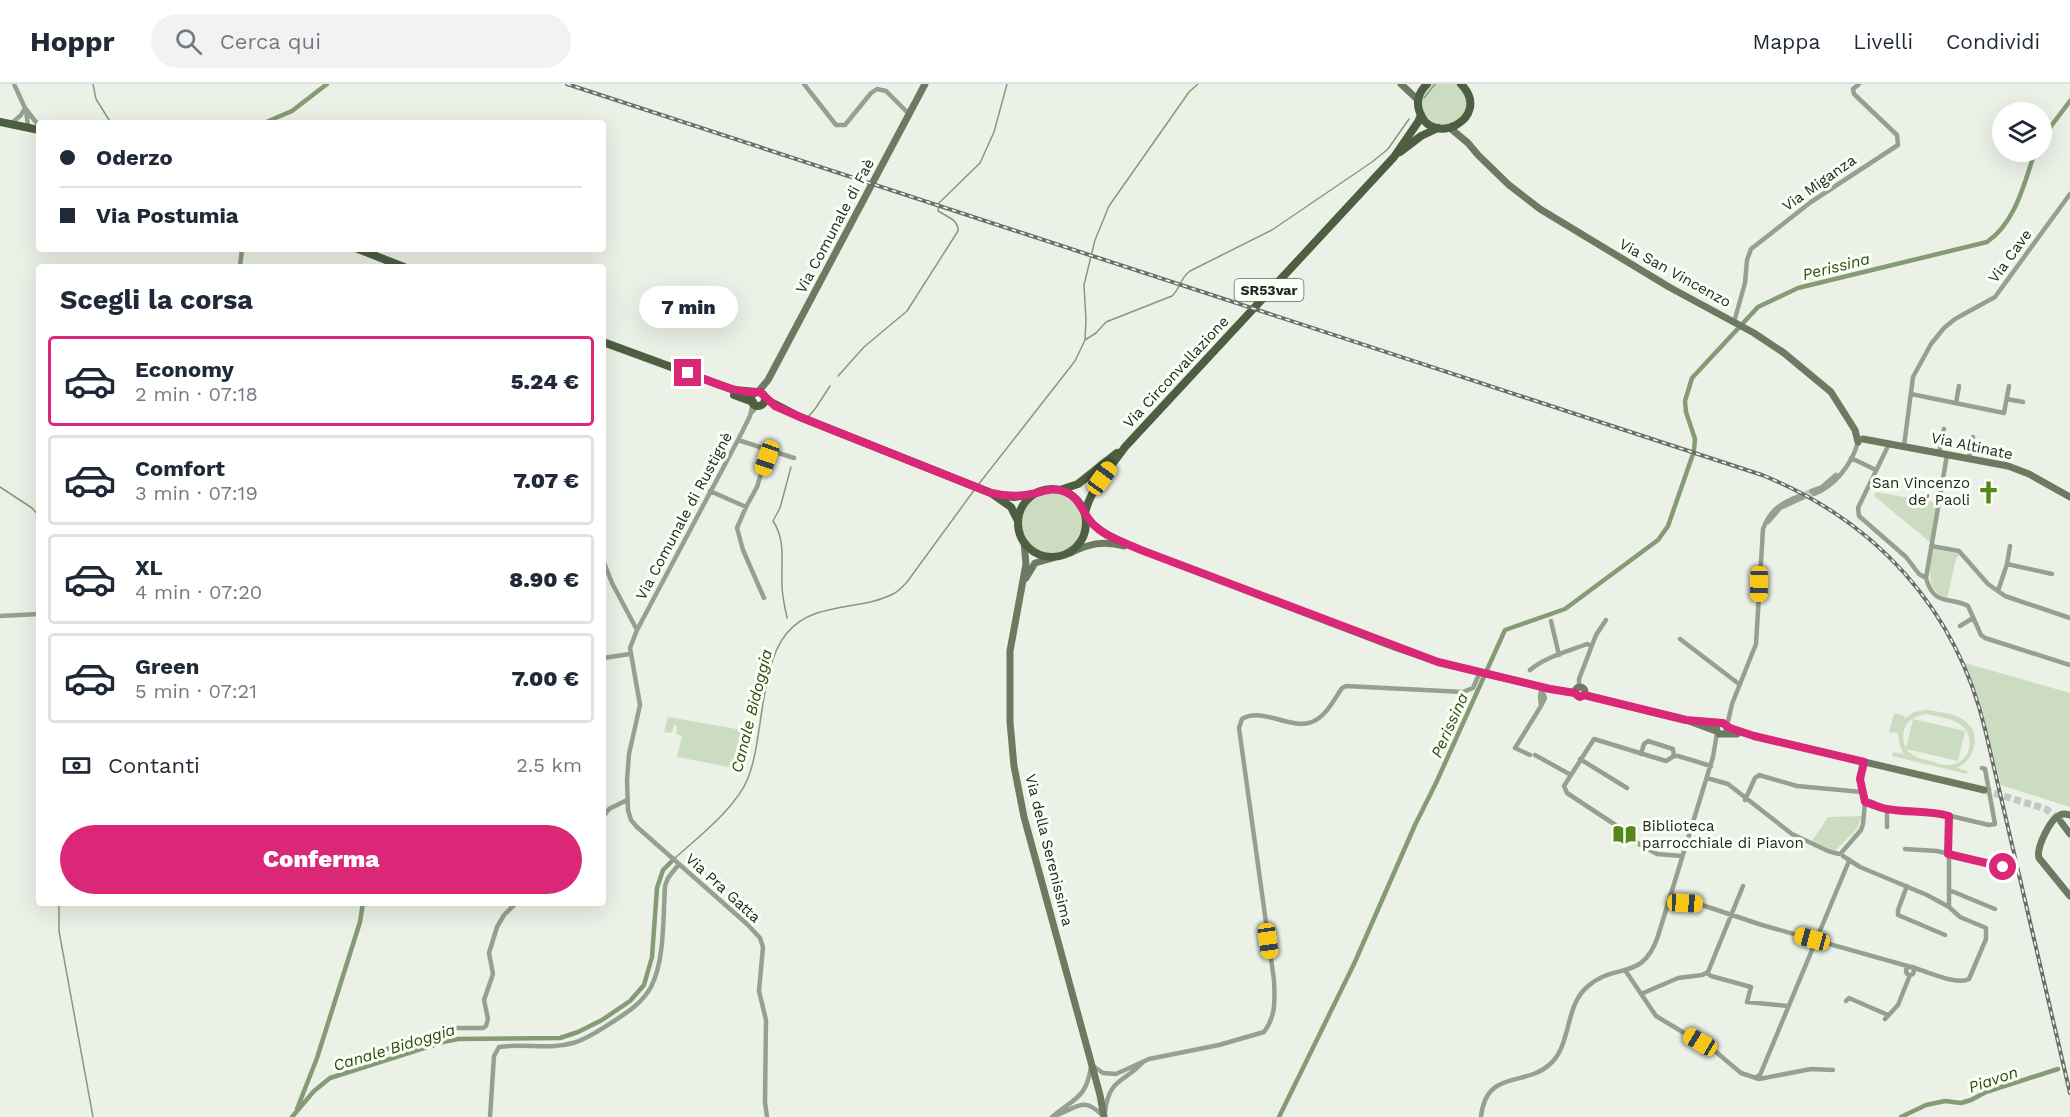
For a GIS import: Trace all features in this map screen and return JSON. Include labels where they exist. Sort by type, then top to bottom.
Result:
[{"type":"main road","name":"Via Comunale di Faè","points":[[759,399],[925,84]]},
{"type":"main road","points":[[1401,84],[1418,100]]},
{"type":"main road","points":[[1426,84],[1418,100],[1421,115],[1428,123],[1437,128],[1450,128],[1464,120]]},
{"type":"main road","points":[[1461,84],[1469,96]]},
{"type":"main road","points":[[1468,143],[1462,132],[1470,105],[1471,84]]},
{"type":"main road","name":"Via Circonvallazione","points":[[1394,157],[1421,115]]},
{"type":"main road","points":[[0,122],[34,126]]},
{"type":"main road","name":"Via Circonvallazione","points":[[1085,515],[1088,501],[1096,487],[1125,447],[1180,386],[1394,157],[1420,136],[1437,128]]},
{"type":"main road","name":"Via San Vincenzo","points":[[1450,128],[1509,185],[1540,209],[1669,288],[1738,324],[1784,353],[1827,388],[1859,439]]},
{"type":"main road","points":[[366,252],[396,264]]},
{"type":"main road","points":[[606,343],[759,399],[991,493],[1011,507],[1018,521],[1026,560],[1022,586]]},
{"type":"main road","name":"Via Altinate","points":[[1859,439],[2002,464],[2022,471],[2070,497]]},
{"type":"main road","name":"Via Circonvallazione","points":[[1060,490],[1078,484],[1125,447]]},
{"type":"main road","points":[[991,493],[1014,497],[1050,489],[1060,490],[1074,497],[1093,526],[1141,550],[1438,662],[1542,689],[1577,690],[1580,697],[1584,695],[1984,790]]},
{"type":"main road","points":[[1018,521],[1026,501],[1035,494]]},
{"type":"main road","points":[[1070,553],[1083,538],[1086,528],[1085,515]]},
{"type":"main road","points":[[1024,542],[1035,553],[1053,558]]},
{"type":"main road","points":[[1022,586],[1031,567],[1040,560],[1070,553],[1088,544],[1116,544],[1141,550]]},
{"type":"main road","name":"Via della Serenissima","points":[[1022,586],[1010,651],[1010,722],[1014,766],[1024,818],[1104,1117]]},
{"type":"main road","points":[[2070,834],[2062,817],[2040,845],[2037,853],[2070,896]]},
{"type":"street","points":[[14,84],[34,126]]},
{"type":"street","points":[[804,84],[836,125],[845,125],[871,93],[878,89],[886,91],[909,114]]},
{"type":"street","name":"Via Miganza","points":[[1738,324],[1745,283],[1746,260],[1751,249],[1811,202],[1898,145],[1897,135],[1854,94],[1853,89],[1859,84]]},
{"type":"street","points":[[11,124],[25,108]]},
{"type":"street","name":"Via Cave","points":[[1904,446],[1913,377],[1935,339],[1960,315],[1995,297],[2070,194]]},
{"type":"street","points":[[379,257],[389,264]]},
{"type":"street","points":[[1956,403],[1959,386]]},
{"type":"street","points":[[1911,394],[2004,413],[2009,386]]},
{"type":"street","name":"Via Comunale di Rustignè","points":[[637,630],[759,399]]},
{"type":"street","points":[[2007,399],[2023,402]]},
{"type":"street","points":[[1926,578],[1943,454],[1944,429]]},
{"type":"street","points":[[1969,458],[1973,437]]},
{"type":"street","points":[[1812,492],[1825,489],[1834,482],[1850,460],[1859,439]]},
{"type":"street","points":[[738,440],[794,458]]},
{"type":"street","points":[[1889,444],[1858,508],[1859,516],[1906,557],[1918,574],[1926,578],[1936,595],[1947,602],[1965,605],[1981,635],[1985,638],[2070,665]]},
{"type":"street","points":[[764,598],[743,550],[738,526],[757,487],[768,451]]},
{"type":"street","points":[[1850,460],[1876,470]]},
{"type":"street","points":[[710,491],[746,507]]},
{"type":"street","points":[[1481,1117],[1484,1101],[1495,1087],[1510,1079],[1534,1074],[1550,1065],[1556,1057],[1576,1000],[1587,987],[1605,975],[1642,963],[1650,956],[1722,729],[1755,644],[1761,545],[1766,528],[1774,514],[1784,505],[1801,497]]},
{"type":"street","points":[[1931,546],[1959,551],[1988,584],[2005,596],[2070,618]]},
{"type":"street","points":[[1998,591],[2010,546]]},
{"type":"street","points":[[2007,564],[2052,574]]},
{"type":"street","points":[[606,568],[637,630]]},
{"type":"street","points":[[0,616],[36,614]]},
{"type":"street","points":[[1959,626],[1973,618]]},
{"type":"street","points":[[1577,690],[1596,635],[1606,620]]},
{"type":"street","points":[[1551,621],[1559,655]]},
{"type":"street","name":"Via Pra Gatta","points":[[637,630],[630,648],[640,705],[629,754],[627,800],[631,820],[647,837],[754,931],[763,946],[759,991],[767,1033],[765,1111],[767,1117]]},
{"type":"street","points":[[1680,639],[1739,684]]},
{"type":"street","points":[[1530,670],[1537,664],[1587,644],[1592,646]]},
{"type":"street","points":[[606,658],[630,654]]},
{"type":"street","points":[[1091,1064],[1102,1073],[1111,1075],[1120,1073],[1149,1059],[1219,1045],[1263,1032],[1273,1016],[1276,1002],[1274,980],[1239,728],[1242,719],[1260,715],[1280,721],[1306,723],[1320,718],[1342,688],[1346,686],[1462,692],[1473,688],[1480,672]]},
{"type":"street","points":[[1542,689],[1545,698],[1515,748],[1570,775]]},
{"type":"street","points":[[1682,855],[1658,854],[1639,844],[1614,824],[1567,793],[1564,786],[1594,739],[1666,761],[1674,756],[1711,766]]},
{"type":"street","points":[[1641,754],[1644,744],[1648,741],[1673,749],[1674,756]]},
{"type":"street","points":[[1581,759],[1627,788]]},
{"type":"street","points":[[1841,854],[1862,827],[1865,802],[1860,779],[1864,762]]},
{"type":"street","points":[[1865,802],[1887,809],[1934,812],[1989,825],[1995,824],[1985,769],[1982,768]]},
{"type":"street","points":[[1745,800],[1755,778],[1759,775],[1797,786],[1862,792]]},
{"type":"street","points":[[1707,778],[1728,784],[1745,800],[1792,834],[1828,852],[1841,854],[1849,861],[1907,886],[1949,907],[1960,916],[1987,930],[1986,939],[1969,979],[1964,982],[1921,970],[1909,972]]},
{"type":"street","points":[[606,812],[609,808],[627,800]]},
{"type":"street","points":[[1887,809],[1887,827]]},
{"type":"street","points":[[1949,816],[1949,907]]},
{"type":"street","points":[[1905,849],[1930,850],[2003,867]]},
{"type":"street","points":[[1756,1077],[1760,1075],[1849,861]]},
{"type":"street","points":[[490,1117],[494,1056],[499,1047],[557,1046],[574,1043],[595,1034],[630,1011],[651,987],[660,959],[665,886],[678,864]]},
{"type":"street","points":[[1707,973],[1733,915],[1743,886]]},
{"type":"street","points":[[1907,886],[1898,915],[1945,935]]},
{"type":"street","points":[[1949,890],[1995,909]]},
{"type":"street","points":[[1668,902],[1699,904],[1900,964],[1909,972]]},
{"type":"street","points":[[358,1059],[435,1033],[455,1028],[483,1028],[486,1026],[488,1019],[484,1000],[494,974],[489,953],[497,927],[513,906]]},
{"type":"street","points":[[1625,970],[1650,1009],[1662,1020],[1716,1052],[1741,1073],[1761,1079],[1811,1069],[1833,1070]]},
{"type":"street","points":[[1846,1001],[1849,998],[1887,1017],[1898,1005],[1909,972]]},
{"type":"street","points":[[1641,994],[1678,978],[1707,973],[1751,987],[1747,1002],[1787,1006]]},
{"type":"street","points":[[1104,1117],[1106,1098],[1115,1083],[1143,1062]]},
{"type":"street","points":[[1053,1116],[1075,1100],[1084,1090],[1089,1082],[1091,1064]]},
{"type":"street","points":[[1053,1116],[1079,1105],[1088,1104],[1104,1117]]},
{"type":"green space","points":[[1430,84],[1458,84],[1468,99],[1466,114],[1447,127],[1431,123],[1422,111],[1422,96]]},
{"type":"green space","points":[[1052,492],[1074,501],[1083,523],[1074,545],[1052,554],[1030,545],[1021,523],[1030,501]]},
{"type":"green space","points":[[1876,492],[1938,503],[1931,543],[1874,496]]},
{"type":"green space","points":[[1933,549],[1960,554],[1956,559],[1947,599],[1935,590],[1930,578]]},
{"type":"green space","points":[[1965,663],[2070,693],[2070,807],[2001,785],[1982,708]]},
{"type":"green space","points":[[1926,710],[1946,713],[1964,720],[1970,726],[1975,739],[1972,753],[1957,768],[1968,771],[1967,774],[1892,756],[1893,752],[1904,754],[1899,744],[1898,733],[1889,732],[1894,713],[1905,716],[1904,719],[1914,712]],"holes":[[[1926,714],[1947,718],[1964,728],[1970,740],[1963,759],[1957,763],[1948,765],[1940,764],[1917,757],[1906,749],[1958,761],[1965,731],[1913,719],[1906,748],[1903,736],[1906,725],[1914,718]]]},
{"type":"green space","points":[[668,717],[748,731],[740,769],[677,757],[682,736],[676,734],[677,726],[674,725],[672,733],[664,732]]},
{"type":"green space","points":[[1862,816],[1857,829],[1836,850],[1812,841],[1828,817]]},
{"type":"waterway","points":[[93,84],[96,99],[109,120]]},
{"type":"waterway","points":[[271,120],[292,111],[327,84]]},
{"type":"waterway","points":[[838,376],[864,347],[907,311],[958,231],[954,221],[938,211],[939,203],[980,163],[994,132],[1007,84]]},
{"type":"waterway","name":"Canale Bidoggia","points":[[978,485],[1075,361],[1085,340],[1084,285],[1095,240],[1109,206],[1189,92],[1198,84]]},
{"type":"waterway","points":[[1424,98],[1435,84]]},
{"type":"waterway","name":"Perissina","points":[[2052,125],[2070,101]]},
{"type":"waterway","points":[[1085,340],[1096,333],[1106,322],[1172,296],[1190,271],[1272,230],[1372,162],[1388,149],[1409,119]]},
{"type":"waterway","name":"Perissina","points":[[1694,450],[1695,439],[1686,412],[1685,401],[1692,378],[1758,307],[1798,288],[1987,242],[1997,234],[2012,213],[2032,162]]},
{"type":"waterway","points":[[240,264],[242,252]]},
{"type":"waterway","points":[[808,417],[830,386]]},
{"type":"waterway","name":"Perissina","points":[[1279,1117],[1354,964],[1505,630],[1565,609],[1658,540],[1668,526],[1693,454]]},
{"type":"waterway","points":[[787,618],[782,589],[780,536],[773,521],[780,508],[791,467]]},
{"type":"waterway","points":[[0,487],[36,513]]},
{"type":"waterway","name":"Canale Bidoggia","points":[[674,859],[726,811],[743,789],[753,762],[771,664],[787,633],[798,623],[823,611],[866,603],[897,591],[907,582],[975,489]]},
{"type":"waterway","name":"Canale Bidoggia","points":[[292,1117],[314,1091],[330,1078],[443,1042],[458,1039],[560,1038],[602,1020],[630,1001],[644,985],[652,957],[657,888],[663,870],[674,859]]},
{"type":"waterway","points":[[59,906],[59,931],[93,1117]]},
{"type":"waterway","points":[[297,1109],[317,1058],[360,922],[363,906]]},
{"type":"waterway","name":"Piavon","points":[[1901,1117],[1926,1105],[1945,1101],[1961,1103],[1971,1100],[1986,1092],[2058,1069]]},
{"type":"tunnel","points":[[1799,496],[1811,491]]},
{"type":"tunnel","points":[[1802,498],[1814,494]]},
{"type":"tunnel","points":[[1984,790],[2046,809],[2059,820]]},
{"type":"railway","points":[[567,84],[1762,475],[1803,494],[1841,517],[1875,544],[1905,574],[1932,608],[1954,645],[1972,686],[1985,729],[2070,1093]]},
{"type":"place","name":"San Vincenzo de' Paoli","points":[[1988,492]]},
{"type":"place","name":"Biblioteca parrocchiale di Piavon","points":[[1624,835]]},
{"type":"route","points":[[688,373],[746,393],[760,392],[775,406],[800,417],[991,493],[1014,497],[1050,489],[1068,493],[1083,507],[1093,526],[1141,550],[1438,662],[1686,720],[1723,723],[1727,727],[1754,736],[1864,762],[1860,779],[1865,802],[1887,809],[1934,812],[1949,816],[1948,854],[2003,867]]}]
